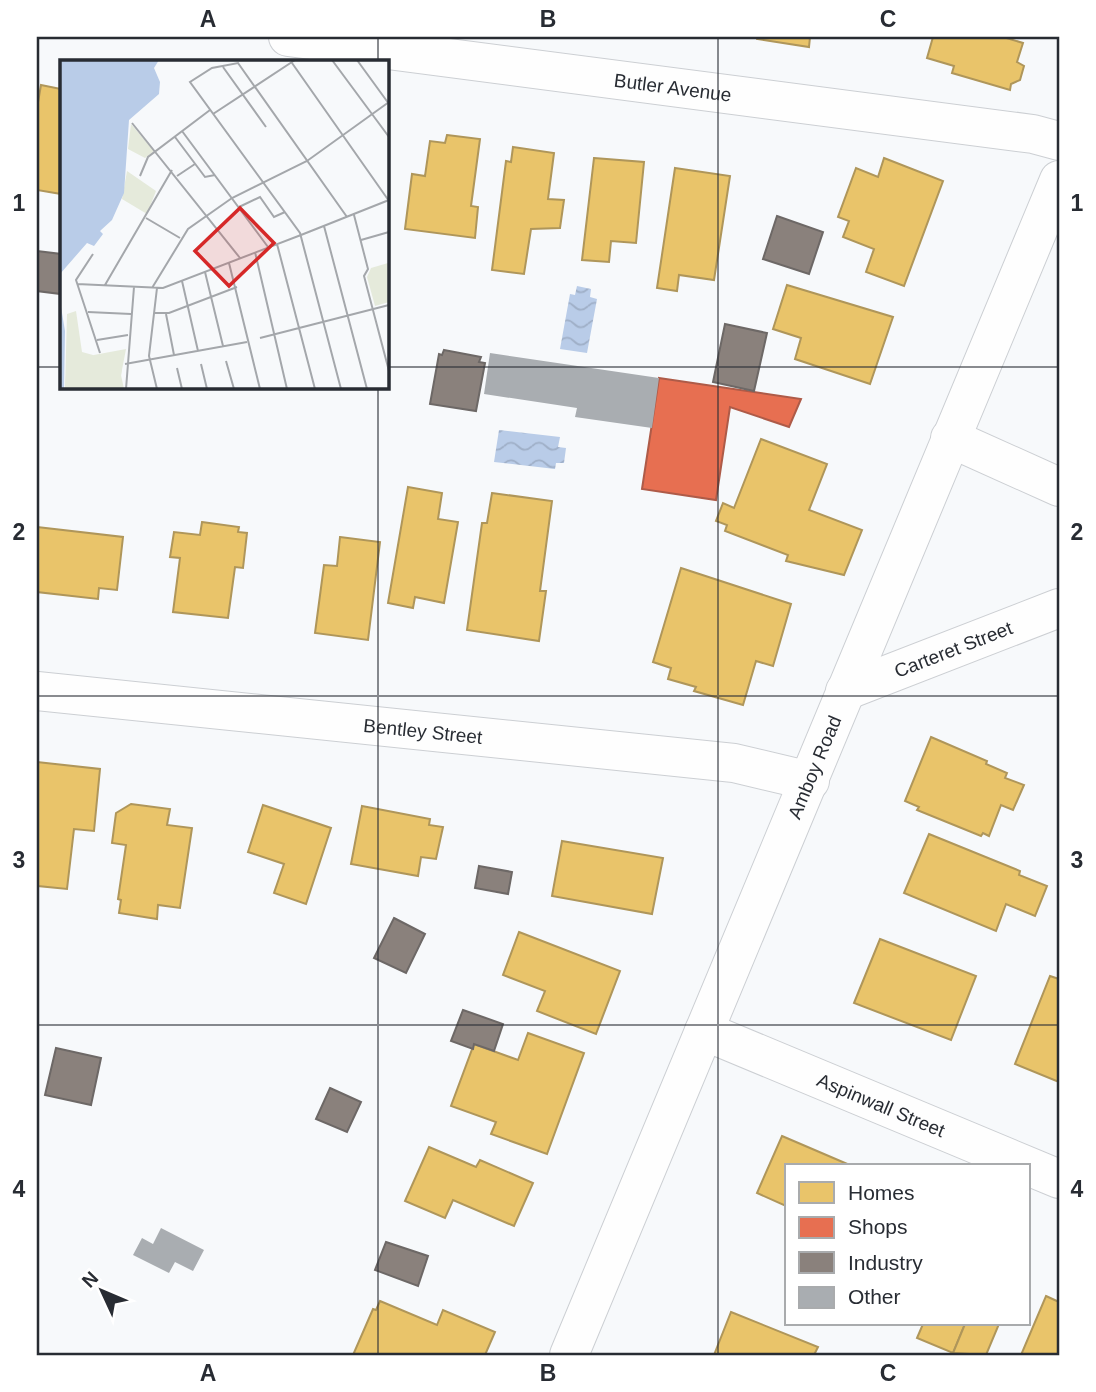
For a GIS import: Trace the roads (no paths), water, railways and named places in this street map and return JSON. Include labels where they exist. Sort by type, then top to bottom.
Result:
[{"type":"street","name":"Butler Avenue","points":[[288,37],[1033,134],[1059,141]]},
{"type":"street","name":"Amboy Road","points":[[569,1355],[1059,180]]},
{"type":"street","points":[[950,438],[1059,487]]},
{"type":"street","name":"Carteret Street","points":[[845,691],[1059,608]]},
{"type":"street","name":"Bentley Street","points":[[37,691],[734,763],[810,780]]},
{"type":"street","name":"Aspinwall Street","points":[[704,1031],[1023,1164]]},
{"type":"street","name":"Aspinwall Street","points":[[1030,1167],[1059,1179]]},
{"type":"water","points":[[577,286],[591,289],[590,297],[597,299],[587,353],[560,349],[570,294],[575,295]]},
{"type":"water","points":[[499,430],[560,437],[558,447],[566,448],[564,463],[556,463],[555,469],[494,462]]}]
